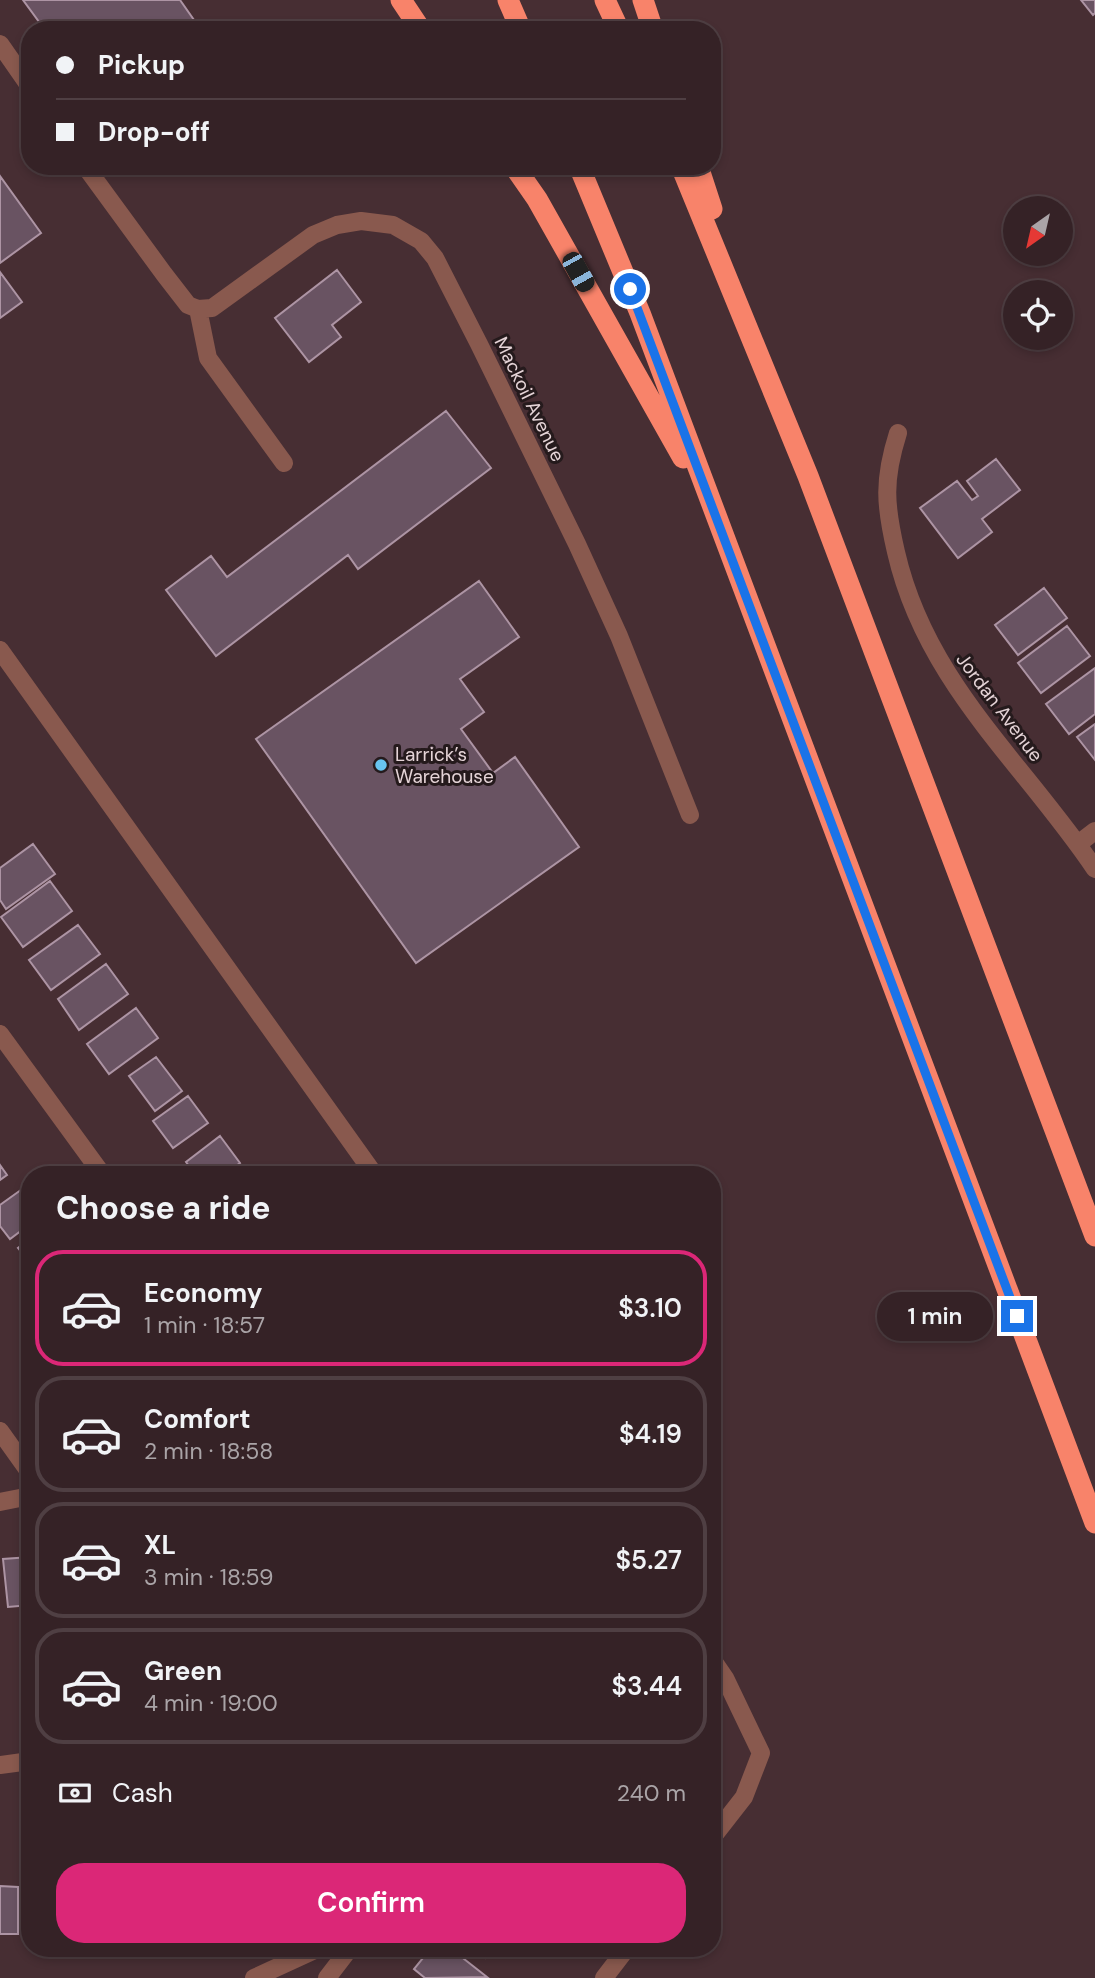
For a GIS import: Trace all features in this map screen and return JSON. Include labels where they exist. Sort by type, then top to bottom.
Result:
[{"type":"highway","points":[[401,0],[415,21]]},
{"type":"highway","points":[[508,0],[517,21]]},
{"type":"highway","points":[[605,0],[615,21]]},
{"type":"highway","points":[[643,0],[650,21]]},
{"type":"highway","points":[[520,175],[537,199],[716,515]]},
{"type":"highway","points":[[583,175],[640,313],[1095,1523]]},
{"type":"highway","points":[[685,175],[808,476],[1095,1237]]},
{"type":"highway","points":[[701,175],[767,377]]},
{"type":"street","points":[[0,44],[21,74]]},
{"type":"street","points":[[92,175],[188,305],[198,309],[208,358],[284,463]]},
{"type":"street","name":"Mackoil Avenue","points":[[198,309],[212,308],[313,235],[337,225],[361,221],[393,225],[421,241],[435,258],[480,344],[577,544],[619,636],[690,815]]},
{"type":"street","name":"Jordan Avenue","points":[[898,433],[889,460],[886,498],[904,584],[919,625],[970,708],[1095,869]]},
{"type":"street","points":[[0,650],[368,1166]]},
{"type":"street","points":[[1078,844],[1095,831]]},
{"type":"street","points":[[0,1034],[96,1166]]},
{"type":"street","points":[[0,1431],[21,1460]]},
{"type":"street","points":[[0,1502],[21,1498]]},
{"type":"street","points":[[721,1683],[761,1753],[744,1797],[721,1826]]},
{"type":"street","points":[[0,1765],[21,1762]]},
{"type":"street","points":[[254,1978],[300,1957]]},
{"type":"street","points":[[327,1978],[343,1957]]},
{"type":"street","points":[[604,1978],[620,1957]]},
{"type":"building","points":[[23,0],[180,0],[195,21],[38,21]]},
{"type":"building","points":[[1081,0],[1095,0],[1093,15]]},
{"type":"building","points":[[0,176],[41,233],[0,263]]},
{"type":"building","points":[[337,270],[361,302],[332,325],[341,337],[309,362],[275,318]]},
{"type":"building","points":[[0,272],[22,302],[0,318]]},
{"type":"building","points":[[446,411],[491,468],[358,569],[348,555],[216,656],[166,590],[211,556],[227,577]]},
{"type":"building","points":[[996,459],[1020,490],[982,519],[992,532],[958,558],[920,508],[957,481],[972,500],[978,496],[967,481]]},
{"type":"building","name":"Larrick’s Warehouse","points":[[479,581],[519,637],[460,679],[484,712],[461,729],[493,773],[515,757],[579,847],[416,963],[256,739]]},
{"type":"building","points":[[1044,588],[1067,618],[1018,655],[995,625]]},
{"type":"building","points":[[1067,626],[1090,656],[1041,693],[1018,663]]},
{"type":"building","points":[[1095,668],[1095,714],[1069,734],[1046,704]]},
{"type":"building","points":[[1095,724],[1095,760],[1077,737]]},
{"type":"building","points":[[33,844],[55,874],[6,909],[0,900],[0,868]]},
{"type":"building","points":[[50,881],[72,911],[23,947],[1,917]]},
{"type":"building","points":[[78,925],[100,954],[51,990],[29,960]]},
{"type":"building","points":[[106,964],[128,994],[79,1030],[58,999]]},
{"type":"building","points":[[136,1008],[158,1038],[109,1074],[87,1044]]},
{"type":"building","points":[[156,1057],[182,1091],[155,1111],[129,1076]]},
{"type":"building","points":[[188,1096],[208,1123],[173,1148],[153,1121]]},
{"type":"building","points":[[220,1136],[240,1163],[236,1166],[189,1166],[186,1162]]},
{"type":"building","points":[[0,1165],[7,1175],[0,1180]]},
{"type":"building","points":[[21,1190],[21,1231],[10,1239],[0,1226],[0,1205]]},
{"type":"building","points":[[21,1558],[21,1606],[8,1607],[3,1559]]},
{"type":"building","points":[[0,1886],[18,1887],[18,1934],[0,1934]]},
{"type":"building","points":[[424,1957],[461,1957],[487,1977],[425,1978],[414,1969]]},
{"type":"place","name":"Larrick’s Warehouse","points":[[381,765]]},
{"type":"route","points":[[630,289],[1017,1316]]}]
